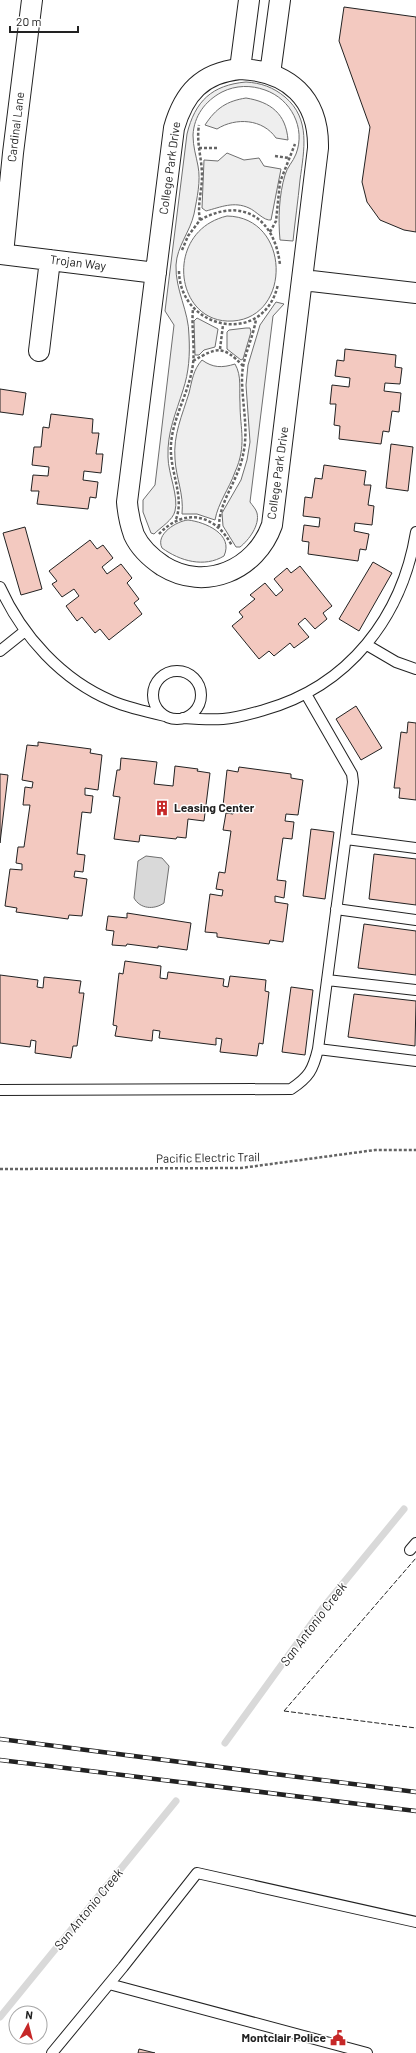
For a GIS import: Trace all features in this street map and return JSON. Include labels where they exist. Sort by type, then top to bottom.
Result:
[{"type":"street","name":"Cardinal Lane","points":[[2,254],[32,0]]},
{"type":"street","points":[[240,69],[249,0]]},
{"type":"street","points":[[270,74],[280,0]]},
{"type":"street","name":"College Park Drive","points":[[240,69],[255,70],[270,74],[286,80],[300,92],[310,105],[318,134],[303,280],[272,525],[268,536],[260,548],[241,565],[221,574],[204,578],[192,578],[167,568],[144,550],[135,536],[129,518],[127,502],[174,128],[179,110],[189,95],[206,79],[222,71],[240,69]]},
{"type":"street","name":"Trojan Way","points":[[2,254],[156,273]]},
{"type":"street","points":[[39,351],[50,260]]},
{"type":"street","points":[[303,280],[416,293]]},
{"type":"lane","points":[[0,587],[9,607],[46,656],[84,686],[110,701],[131,709],[174,719],[222,719],[238,717],[284,704],[306,694],[340,670],[367,644],[382,624],[398,596],[412,558],[416,532]]},
{"type":"lane","points":[[0,651],[25,630]]},
{"type":"lane","points":[[367,644],[396,662],[416,669]]},
{"type":"lane","points":[[165,716],[158,710],[153,702],[153,692],[156,683],[162,676],[170,672],[180,671],[189,674],[196,680],[200,693],[198,707],[191,714],[183,718]]},
{"type":"lane","points":[[0,1090],[291,1089],[304,1080],[314,1066],[318,1049],[353,782],[352,774],[306,694]]},
{"type":"lane","points":[[346,839],[416,848]]},
{"type":"lane","points":[[336,909],[416,920]]},
{"type":"lane","points":[[328,980],[416,990]]},
{"type":"lane","points":[[318,1049],[416,1061]]},
{"type":"lane","points":[[52,2053],[197,1873],[416,1922]]},
{"type":"lane","points":[[109,1984],[367,2053]]},
{"type":"path","points":[[200,122],[197,135],[202,174],[198,209],[200,220]]},
{"type":"path","points":[[270,232],[276,221],[280,182],[294,147],[296,137]]},
{"type":"path","points":[[199,148],[217,148]]},
{"type":"path","points":[[275,156],[289,158]]},
{"type":"path","points":[[181,255],[188,236],[200,220],[212,213],[224,210],[241,211],[256,216],[270,232],[280,256],[280,271]]},
{"type":"path","points":[[180,268],[181,286],[193,308],[213,322],[224,325],[246,323],[256,318],[267,308],[273,298],[279,277]]},
{"type":"path","points":[[176,519],[180,504],[172,469],[171,445],[175,422],[187,389],[193,361],[193,308]]},
{"type":"path","points":[[219,527],[220,512],[239,471],[246,441],[243,366],[254,334],[256,318]]},
{"type":"path","points":[[220,349],[224,325]]},
{"type":"path","points":[[193,361],[212,350],[220,349],[228,352],[243,366]]},
{"type":"path","points":[[144,550],[164,528],[176,519],[188,517],[200,518],[219,527],[228,539],[241,565]]},
{"type":"path","name":"Pacific Electric Trail","points":[[0,1169],[241,1168],[375,1150],[416,1150]]},
{"type":"shaded area","points":[[246,82],[267,86],[285,97],[299,115],[302,125],[304,146],[293,241],[280,240],[279,215],[281,191],[285,175],[295,157],[299,144],[299,134],[294,116],[289,107],[282,100],[265,90],[244,86],[222,92],[210,100],[198,115],[194,128],[193,135],[199,172],[198,190],[192,221],[179,252],[176,265],[176,274],[187,318],[189,363],[187,377],[172,423],[168,448],[168,463],[175,492],[176,505],[172,517],[154,534],[151,533],[143,512],[143,500],[155,485],[174,325],[165,311],[187,134],[190,122],[195,112],[207,97],[214,91],[224,87]]},
{"type":"shaded area","points":[[246,98],[270,106],[276,111],[284,123],[288,140],[276,138],[264,127],[249,122],[232,123],[217,129],[205,125],[213,114],[222,106],[233,101]]},
{"type":"shaded area","points":[[227,153],[244,160],[259,158],[264,166],[281,169],[271,220],[266,219],[249,208],[238,205],[228,205],[206,211],[202,208],[204,160],[218,161]]},
{"type":"shaded area","points":[[227,216],[248,221],[263,232],[273,249],[276,267],[274,286],[266,303],[252,315],[233,321],[213,318],[198,308],[188,293],[184,276],[185,257],[193,239],[206,225]]},
{"type":"shaded area","points":[[276,302],[284,304],[273,316],[250,502],[257,513],[258,518],[253,532],[247,540],[240,547],[236,547],[223,526],[222,513],[241,480],[247,460],[250,442],[246,385],[248,365],[260,325]]},
{"type":"shaded area","points":[[197,318],[218,329],[215,347],[204,350],[199,355],[195,355],[194,321]]},
{"type":"shaded area","points":[[250,328],[251,332],[243,359],[241,360],[227,349],[227,332],[229,330]]},
{"type":"shaded area","points":[[202,360],[210,365],[218,366],[235,364],[239,373],[242,438],[241,454],[230,484],[216,514],[215,520],[197,514],[182,514],[182,500],[175,459],[175,442],[179,426],[193,376]]},
{"type":"shaded area","points":[[188,520],[209,526],[221,535],[225,541],[226,548],[224,556],[208,562],[192,561],[169,553],[162,548],[161,543],[164,533],[178,523]]},
{"type":"shaded area","points":[[146,856],[162,858],[169,866],[164,903],[156,907],[143,906],[134,898],[138,861]]},
{"type":"building","points":[[344,7],[416,17],[416,232],[404,230],[380,220],[367,202],[362,182],[370,127],[339,41]]},
{"type":"building","points":[[345,349],[396,355],[395,367],[402,368],[400,384],[385,383],[384,391],[401,393],[399,412],[392,411],[389,432],[383,431],[381,444],[339,439],[340,426],[334,425],[336,404],[330,404],[332,385],[349,387],[350,378],[335,376],[337,360],[344,361]]},
{"type":"building","points":[[0,389],[26,393],[23,415],[0,412]]},
{"type":"building","points":[[51,414],[93,419],[92,433],[99,433],[96,454],[103,454],[101,473],[84,471],[83,480],[98,482],[96,498],[90,497],[88,509],[37,504],[39,491],[31,491],[33,475],[48,476],[49,467],[32,465],[34,447],[41,447],[43,427],[49,428]]},
{"type":"building","points":[[391,444],[413,447],[408,491],[386,488]]},
{"type":"building","points":[[324,465],[366,471],[364,485],[371,485],[368,505],[374,506],[372,525],[355,523],[354,531],[369,534],[366,550],[360,549],[358,561],[308,554],[309,542],[302,541],[304,525],[319,527],[320,518],[303,516],[305,497],[312,498],[315,478],[322,479]]},
{"type":"building","points":[[25,527],[42,589],[21,595],[3,533]]},
{"type":"building","points":[[90,540],[97,549],[103,545],[113,558],[102,567],[107,574],[121,564],[132,578],[127,583],[139,599],[134,603],[142,614],[109,640],[100,629],[95,633],[82,617],[77,621],[66,606],[79,596],[74,589],[62,597],[52,584],[57,581],[49,571]]},
{"type":"building","points":[[373,562],[392,573],[359,631],[339,619]]},
{"type":"building","points":[[300,566],[332,606],[323,613],[327,619],[315,629],[305,618],[298,624],[309,637],[294,648],[290,643],[274,656],[269,651],[259,659],[232,626],[243,617],[239,612],[255,599],[250,595],[265,583],[276,596],[283,590],[274,579],[287,568],[291,573]]},
{"type":"building","points":[[356,706],[382,748],[361,760],[336,719]]},
{"type":"building","points":[[408,722],[416,723],[416,800],[399,798],[400,788],[394,788],[401,732],[407,733]]},
{"type":"building","points":[[38,742],[91,749],[90,753],[102,755],[98,790],[85,788],[85,795],[93,796],[91,813],[82,812],[77,854],[85,855],[83,872],[75,871],[74,877],[87,879],[82,916],[69,915],[68,919],[16,912],[17,908],[5,906],[10,869],[22,870],[22,864],[16,863],[18,847],[24,847],[30,805],[23,805],[25,787],[32,788],[33,782],[22,780],[27,745],[38,746]]},
{"type":"building","name":"Leasing Center","points":[[121,758],[157,762],[154,784],[173,786],[175,766],[198,769],[197,771],[210,773],[204,821],[188,819],[186,838],[177,837],[176,839],[140,835],[139,842],[114,839],[120,797],[113,796],[117,770],[120,770]]},
{"type":"building","points":[[239,767],[291,774],[291,778],[303,780],[298,815],[286,814],[285,821],[294,822],[292,839],[283,838],[277,880],[286,881],[284,898],[275,896],[275,902],[288,904],[283,942],[270,940],[269,944],[217,937],[217,933],[205,932],[210,894],[222,896],[223,890],[216,889],[219,872],[225,873],[231,831],[223,830],[226,813],[233,814],[234,807],[223,806],[227,770],[238,772]]},
{"type":"building","points":[[0,774],[8,775],[0,843]]},
{"type":"building","points":[[311,829],[334,832],[325,899],[303,896]]},
{"type":"building","points":[[374,854],[416,859],[416,905],[369,899]]},
{"type":"building","points":[[127,913],[191,923],[187,950],[158,946],[158,948],[127,944],[126,946],[112,945],[114,931],[106,930],[108,916],[127,918]]},
{"type":"building","points":[[364,924],[416,931],[416,975],[358,968]]},
{"type":"building","points":[[125,961],[161,966],[160,978],[167,979],[168,972],[224,979],[223,986],[228,987],[230,976],[266,980],[265,991],[269,992],[263,1044],[259,1043],[257,1056],[220,1052],[222,1039],[216,1038],[216,1045],[159,1038],[160,1031],[153,1030],[152,1041],[115,1036],[117,1026],[113,1025],[119,973],[123,974]]},
{"type":"building","points":[[0,975],[38,980],[37,987],[43,988],[44,977],[81,981],[79,993],[84,993],[77,1046],[73,1046],[71,1058],[35,1053],[36,1041],[31,1040],[30,1047],[0,1043]]},
{"type":"building","points":[[291,987],[313,990],[305,1055],[282,1052]]},
{"type":"building","points":[[354,994],[416,1001],[415,1046],[348,1037]]},
{"type":"building","points":[[139,2049],[155,2053],[138,2053]]},
{"type":"waterway","name":"San Antonio Creek","points":[[225,1743],[322,1609],[404,1509]]},
{"type":"waterway","name":"San Antonio Creek","points":[[0,2017],[176,1801]]},
{"type":"railway","points":[[0,1739],[416,1792]]},
{"type":"railway","points":[[0,1760],[416,1811]]},
{"type":"fence","points":[[284,1711],[416,1558]]},
{"type":"fence","points":[[284,1711],[416,1728]]},
{"type":"place","name":"Leasing Center","points":[[162,808]]},
{"type":"place","name":"Montclair Police","points":[[338,2038]]}]
